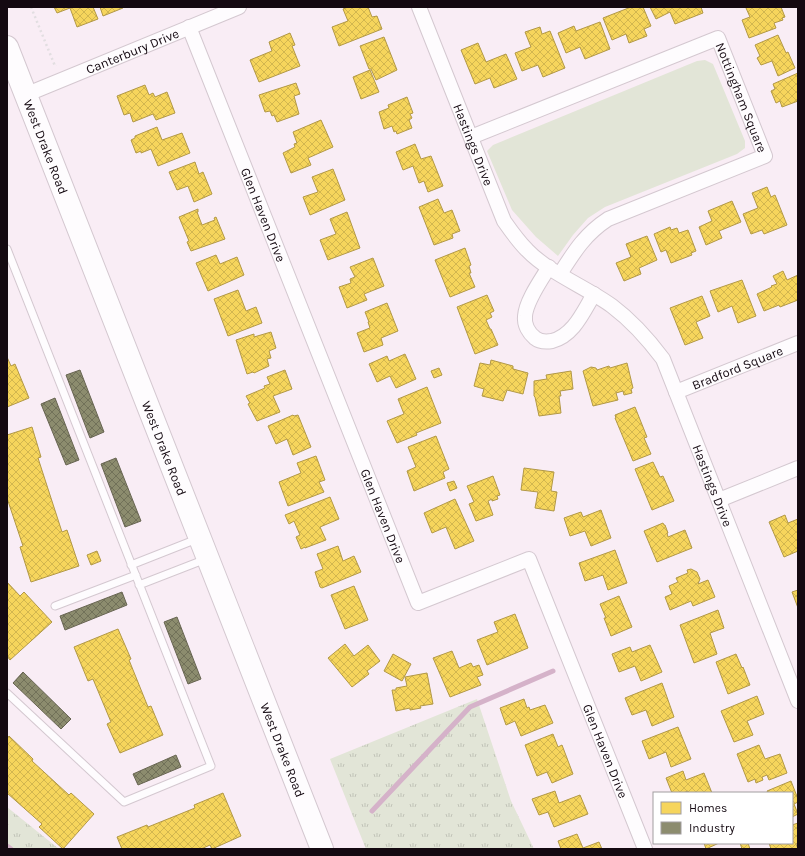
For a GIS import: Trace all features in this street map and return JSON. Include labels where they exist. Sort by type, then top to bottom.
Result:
[{"type":"main road","name":"West Drake Road","points":[[7,47],[322,849]]},
{"type":"street","name":"Canterbury Drive","points":[[25,95],[239,7]]},
{"type":"street","name":"Hastings Drive","points":[[419,7],[504,221],[515,237],[528,252],[554,271],[611,305],[650,341],[663,359],[719,500],[794,679],[798,700]]},
{"type":"street","name":"Glen Haven Drive","points":[[189,27],[418,603],[529,559],[645,849]]},
{"type":"street","name":"Nottingham Square","points":[[471,137],[718,38],[765,156],[608,219],[596,226],[554,271]]},
{"type":"street","points":[[554,271],[529,303],[524,315],[529,332],[536,339],[546,342],[558,339],[568,333],[576,324],[594,294]]},
{"type":"street","name":"Bradford Square","points":[[676,392],[798,343]]},
{"type":"street","points":[[719,500],[798,468]]},
{"type":"lane","points":[[7,251],[211,766],[124,802],[7,693]]},
{"type":"lane","points":[[131,565],[199,538]]},
{"type":"lane","points":[[139,585],[207,559]]},
{"type":"lane","points":[[55,606],[136,575]]},
{"type":"path","points":[[31,7],[55,66],[62,63]]},
{"type":"green space","points":[[705,60],[713,64],[745,141],[745,148],[737,154],[605,207],[588,218],[573,235],[558,256],[536,237],[512,210],[487,151],[493,145],[697,61]]},
{"type":"green space","points":[[477,699],[511,801],[534,849],[366,849],[330,759]]},
{"type":"green space","points":[[7,807],[59,849],[11,849],[7,846]]},
{"type":"building: Homes","points":[[54,7],[93,7],[98,19],[77,27],[70,8],[57,13]]},
{"type":"building: Homes","points":[[100,7],[122,7],[123,8],[103,16]]},
{"type":"building: Homes","points":[[348,7],[368,7],[372,17],[377,16],[382,29],[339,46],[332,27],[348,21],[343,9]]},
{"type":"building: Homes","points":[[631,7],[643,7],[651,26],[644,29],[647,36],[629,43],[626,34],[612,40],[603,18]]},
{"type":"building: Homes","points":[[650,7],[701,7],[703,13],[675,24],[670,12],[656,19]]},
{"type":"building: Homes","points":[[781,7],[785,17],[782,18],[783,20],[774,23],[776,28],[749,38],[742,20],[750,17],[746,8]]},
{"type":"building: Homes","points":[[600,22],[610,49],[585,59],[580,47],[566,53],[558,33],[574,26],[576,31]]},
{"type":"building: Homes","points":[[540,27],[542,34],[550,31],[565,68],[543,77],[538,65],[522,71],[515,53],[531,47],[525,32]]},
{"type":"building: Homes","points":[[290,33],[295,45],[292,46],[300,66],[259,82],[250,60],[272,51],[269,42]]},
{"type":"building: Homes","points":[[778,35],[795,68],[778,76],[772,61],[761,65],[757,58],[760,56],[755,45]]},
{"type":"building: Homes","points":[[384,37],[397,70],[376,80],[371,69],[369,69],[360,46]]},
{"type":"building: Homes","points":[[478,43],[486,62],[506,54],[517,79],[494,88],[490,78],[475,84],[461,50]]},
{"type":"building: Homes","points":[[370,70],[379,92],[361,99],[353,77]]},
{"type":"building: Homes","points":[[798,73],[798,101],[782,107],[780,101],[776,103],[771,91],[775,89],[773,84]]},
{"type":"building: Homes","points":[[296,83],[300,94],[294,96],[299,114],[277,122],[274,115],[272,116],[270,111],[265,112],[259,95]]},
{"type":"building: Homes","points":[[145,85],[149,95],[153,93],[155,97],[167,92],[175,113],[156,120],[153,114],[133,122],[130,113],[124,115],[117,96]]},
{"type":"building: Homes","points":[[407,97],[413,113],[410,114],[412,118],[409,120],[412,128],[397,134],[396,131],[394,132],[392,126],[384,129],[379,112],[389,108],[388,105]]},
{"type":"building: Homes","points":[[321,120],[333,147],[308,158],[311,165],[291,173],[283,153],[295,147],[294,144],[297,143],[293,132]]},
{"type":"building: Homes","points":[[157,127],[162,140],[182,133],[190,153],[158,166],[151,149],[141,153],[141,151],[136,153],[131,140],[135,138],[135,136]]},
{"type":"building: Homes","points":[[415,144],[421,159],[431,156],[443,186],[428,192],[424,181],[419,183],[413,166],[403,170],[396,152]]},
{"type":"building: Homes","points":[[195,162],[199,174],[203,172],[212,194],[194,202],[188,186],[177,190],[169,172]]},
{"type":"building: Homes","points":[[333,169],[345,200],[310,215],[303,197],[318,192],[312,177]]},
{"type":"building: Homes","points":[[767,187],[771,197],[775,195],[787,225],[764,234],[762,230],[751,234],[743,214],[758,208],[752,193]]},
{"type":"building: Homes","points":[[438,199],[444,213],[452,210],[460,231],[452,234],[453,238],[434,245],[419,207]]},
{"type":"building: Homes","points":[[732,201],[741,222],[719,231],[722,238],[706,245],[699,227],[712,221],[708,211]]},
{"type":"building: Homes","points":[[198,209],[197,212],[202,225],[215,220],[214,218],[216,217],[225,239],[191,251],[187,242],[189,241],[179,217]]},
{"type":"building: Homes","points":[[347,212],[360,248],[328,260],[320,240],[336,234],[330,219]]},
{"type":"building: Homes","points":[[670,227],[671,230],[677,228],[679,233],[688,230],[696,251],[691,253],[692,255],[671,263],[666,250],[661,252],[654,234]]},
{"type":"building: Homes","points":[[647,236],[657,260],[639,268],[641,274],[624,281],[616,263],[631,257],[626,244]]},
{"type":"building: Homes","points":[[465,248],[471,265],[469,266],[471,273],[469,273],[475,287],[450,297],[435,260]]},
{"type":"building: Homes","points":[[216,255],[220,264],[237,257],[244,275],[208,291],[196,263]]},
{"type":"building: Homes","points":[[373,258],[384,286],[364,294],[367,300],[347,308],[339,287],[351,283],[350,279],[355,277],[350,267]]},
{"type":"building: Homes","points":[[783,271],[787,280],[798,275],[798,300],[764,311],[757,294],[777,284],[773,276]]},
{"type":"building: Homes","points":[[742,280],[756,316],[738,323],[732,306],[718,312],[710,291]]},
{"type":"building: Homes","points":[[238,290],[246,311],[256,307],[262,323],[228,336],[214,299]]},
{"type":"building: Homes","points":[[487,295],[494,311],[490,313],[492,317],[486,320],[498,345],[475,354],[457,307]]},
{"type":"building: Homes","points":[[702,296],[710,316],[696,322],[703,338],[685,345],[670,308]]},
{"type":"building: Homes","points":[[387,303],[398,331],[381,338],[383,345],[364,352],[357,333],[370,328],[365,312]]},
{"type":"building: Homes","points":[[271,332],[276,348],[269,351],[271,358],[267,359],[269,366],[254,373],[247,374],[236,340],[254,334],[254,337]]},
{"type":"building: Homes","points":[[405,354],[416,379],[396,388],[390,376],[377,382],[369,364],[387,356],[389,361]]},
{"type":"building: Homes","points":[[7,357],[11,366],[15,364],[29,398],[7,407]]},
{"type":"building: Homes","points":[[491,360],[513,366],[513,369],[528,373],[523,394],[507,390],[503,401],[482,396],[484,389],[474,386],[480,363],[490,365]]},
{"type":"building: Homes","points":[[627,363],[633,388],[631,389],[632,393],[624,395],[623,391],[616,393],[618,400],[593,406],[583,371],[591,367],[596,368],[597,370]]},
{"type":"building: Homes","points":[[439,368],[442,375],[434,378],[431,371]]},
{"type":"building: Homes","points":[[285,370],[292,389],[273,396],[280,412],[257,421],[248,404],[250,403],[246,396],[265,388],[264,386],[270,384],[267,377]]},
{"type":"building: Homes","points":[[571,371],[573,389],[560,391],[561,396],[559,396],[561,413],[539,416],[534,396],[534,381],[547,379],[546,375]]},
{"type":"building: Homes","points":[[427,387],[441,423],[416,433],[417,435],[397,443],[387,421],[404,414],[398,399]]},
{"type":"building: Homes","points":[[635,407],[647,437],[644,438],[651,454],[633,461],[615,415]]},
{"type":"building: Homes","points":[[293,415],[298,415],[311,447],[293,455],[287,439],[276,444],[268,426]]},
{"type":"building: Homes","points":[[32,427],[41,457],[38,458],[62,532],[67,530],[79,566],[31,582],[20,547],[23,546],[7,498],[7,435]]},
{"type":"building: Homes","points":[[436,436],[449,469],[443,472],[445,478],[414,491],[407,471],[416,467],[408,447]]},
{"type":"building: Homes","points":[[316,456],[325,480],[319,482],[324,492],[288,506],[279,482],[301,473],[297,463]]},
{"type":"building: Homes","points":[[653,462],[660,477],[663,476],[674,501],[652,510],[635,469]]},
{"type":"building: Homes","points":[[524,468],[554,472],[551,491],[557,492],[554,511],[535,508],[538,492],[521,490]]},
{"type":"building: Homes","points":[[493,476],[500,495],[497,496],[498,499],[488,501],[493,515],[476,521],[469,504],[474,502],[467,486]]},
{"type":"building: Homes","points":[[454,481],[457,488],[450,491],[447,483]]},
{"type":"building: Homes","points":[[330,497],[339,519],[320,527],[326,540],[301,549],[296,537],[300,535],[294,521],[289,524],[285,515]]},
{"type":"building: Homes","points":[[455,499],[474,541],[455,549],[446,527],[432,533],[424,513]]},
{"type":"building: Homes","points":[[601,510],[611,538],[591,546],[585,531],[570,536],[564,518],[581,512],[583,517]]},
{"type":"building: Homes","points":[[785,515],[788,523],[798,519],[798,551],[784,557],[769,522]]},
{"type":"building: Homes","points":[[663,523],[668,533],[668,537],[685,530],[692,548],[657,562],[644,531]]},
{"type":"building: Homes","points":[[338,546],[343,561],[354,556],[361,572],[322,588],[320,587],[315,572],[323,569],[317,554]]},
{"type":"building: Homes","points":[[615,550],[627,583],[608,590],[603,575],[585,581],[579,563]]},
{"type":"building: Homes","points":[[97,551],[101,561],[91,565],[87,555]]},
{"type":"building: Homes","points":[[691,569],[697,572],[700,579],[698,584],[708,580],[715,597],[693,606],[691,601],[670,610],[665,597],[672,594],[669,586],[678,582],[676,578],[688,573],[687,570]]},
{"type":"building: Homes","points":[[7,582],[20,596],[24,592],[52,622],[10,660],[7,656]]},
{"type":"building: Homes","points":[[354,586],[368,620],[345,629],[331,595]]},
{"type":"building: Homes","points":[[798,590],[798,608],[792,592]]},
{"type":"building: Homes","points":[[619,596],[632,627],[611,636],[600,604]]},
{"type":"building: Homes","points":[[718,610],[724,628],[710,633],[717,654],[694,663],[680,625]]},
{"type":"building: Homes","points":[[515,614],[528,648],[487,665],[477,640],[498,632],[494,622]]},
{"type":"building: Homes","points":[[118,629],[131,659],[129,660],[148,707],[151,706],[163,735],[120,753],[107,724],[111,722],[93,679],[88,681],[74,647]]},
{"type":"building: Homes","points":[[345,644],[354,656],[368,645],[380,661],[367,671],[369,674],[352,687],[328,658]]},
{"type":"building: Homes","points":[[650,645],[662,672],[641,681],[635,666],[619,672],[612,654],[630,647],[632,652]]},
{"type":"building: Homes","points":[[452,651],[459,668],[471,663],[473,667],[479,665],[483,675],[477,677],[481,685],[450,697],[433,658]]},
{"type":"building: Homes","points":[[393,654],[411,664],[402,681],[384,671]]},
{"type":"building: Homes","points":[[736,654],[750,685],[728,694],[716,662]]},
{"type":"building: Homes","points":[[427,673],[433,704],[420,706],[421,708],[410,710],[410,708],[396,711],[392,690],[407,686],[405,677]]},
{"type":"building: Homes","points":[[662,683],[674,717],[652,726],[646,710],[632,715],[625,698]]},
{"type":"building: Homes","points":[[757,696],[764,714],[747,721],[753,735],[734,742],[721,711]]},
{"type":"building: Homes","points":[[524,699],[527,708],[529,707],[530,710],[545,705],[553,723],[521,736],[515,721],[506,725],[500,708]]},
{"type":"building: Homes","points":[[678,727],[691,759],[671,767],[666,752],[649,759],[642,741]]},
{"type":"building: Homes","points":[[553,734],[558,747],[562,745],[573,774],[552,783],[547,772],[537,776],[525,745]]},
{"type":"building: Homes","points":[[9,736],[33,759],[32,761],[69,795],[71,793],[94,814],[63,849],[39,827],[42,824],[7,793],[7,739]]},
{"type":"building: Homes","points":[[759,745],[765,759],[780,754],[787,773],[769,780],[767,775],[762,777],[763,780],[756,783],[755,779],[748,782],[737,754]]},
{"type":"building: Homes","points":[[683,771],[686,780],[704,773],[712,792],[672,792],[666,778]]},
{"type":"building: Homes","points":[[791,781],[798,799],[798,802],[794,804],[798,814],[793,816],[793,792],[767,791]]},
{"type":"building: Homes","points":[[555,791],[559,803],[580,795],[588,814],[554,827],[548,812],[539,815],[532,799]]},
{"type":"building: Homes","points":[[223,793],[241,836],[212,849],[210,845],[201,849],[122,849],[117,837],[147,825],[148,827],[195,808],[194,805]]},
{"type":"building: Homes","points":[[798,823],[798,843],[796,844],[798,849],[771,849],[769,844],[793,844],[793,825]]},
{"type":"building: Homes","points":[[577,834],[583,848],[599,842],[602,849],[561,849],[558,841]]},
{"type":"building: Homes","points":[[704,844],[717,844],[706,849]]},
{"type":"building: Homes","points":[[740,844],[748,844],[750,849],[742,849]]},
{"type":"building: Industry","points":[[80,370],[104,432],[90,438],[66,375]]},
{"type":"building: Industry","points":[[55,398],[79,460],[66,465],[41,404]]},
{"type":"building: Industry","points":[[116,458],[141,521],[125,527],[101,464]]},
{"type":"building: Industry","points":[[122,592],[127,605],[65,630],[60,616]]},
{"type":"building: Industry","points":[[177,617],[201,679],[188,684],[164,622]]},
{"type":"building: Industry","points":[[23,672],[71,719],[61,729],[13,683]]},
{"type":"building: Industry","points":[[176,755],[181,767],[138,785],[133,774]]},
{"type":"waterway","points":[[372,811],[470,707],[553,671]]},
{"type":"waterway","points":[[7,846],[11,849]]}]
